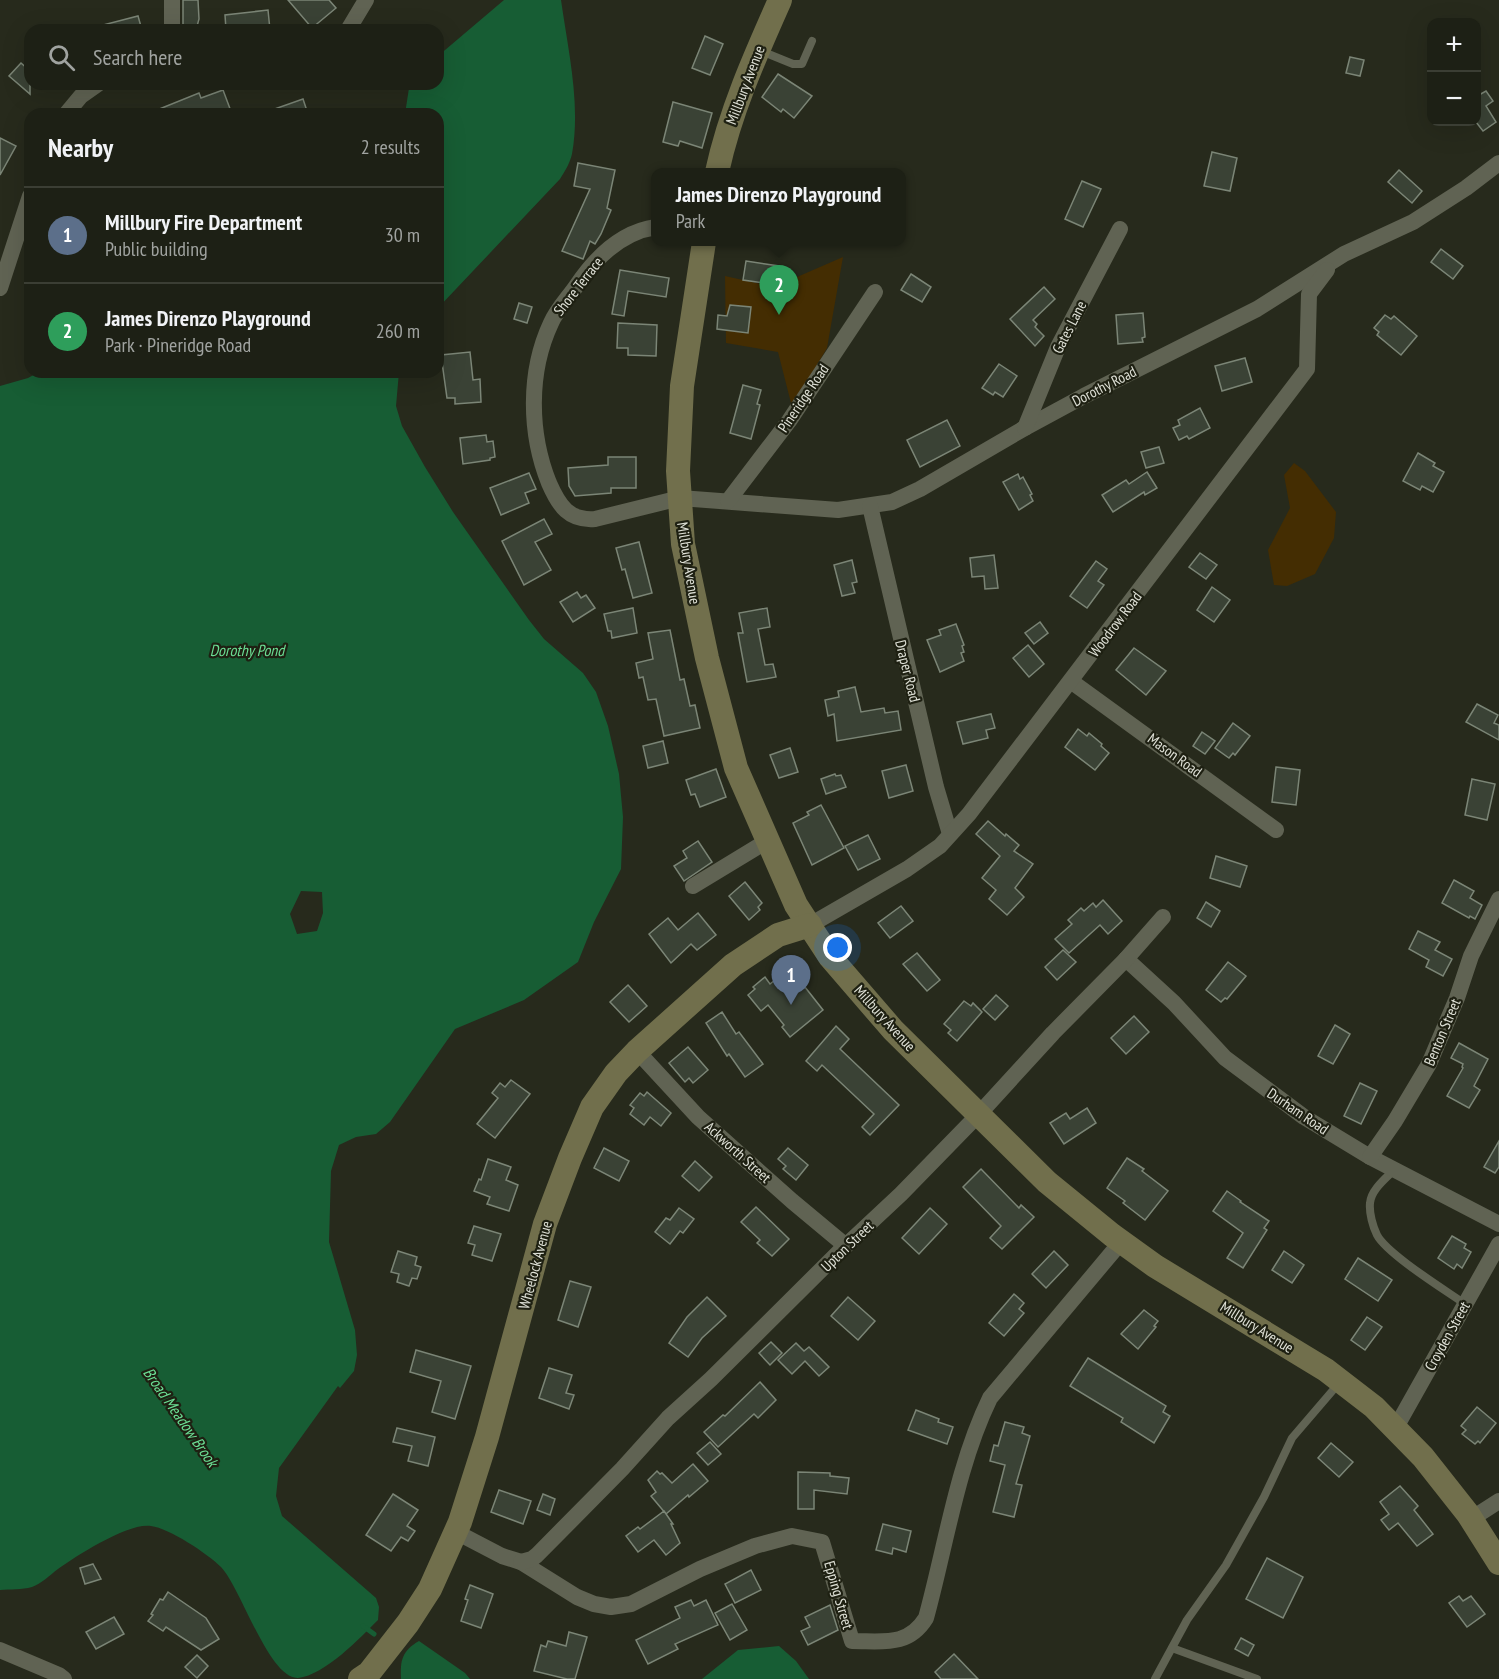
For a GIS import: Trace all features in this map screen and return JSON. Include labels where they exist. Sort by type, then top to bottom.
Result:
[{"type":"main road","name":"Millbury Avenue","points":[[718,168],[731,117],[780,0]]},
{"type":"main road","name":"Millbury Avenue","points":[[703,246],[682,386],[678,471],[683,544],[707,658],[736,768],[796,905],[830,957],[893,1030],[1047,1182],[1121,1242],[1155,1266],[1296,1352],[1374,1407],[1423,1457],[1471,1519],[1499,1563]]},
{"type":"main road","name":"Wheelock Avenue","points":[[366,1677],[408,1623],[430,1590],[456,1532],[490,1426],[545,1224],[592,1107],[616,1073],[637,1051],[733,965],[778,934],[810,926]]},
{"type":"street","points":[[172,0],[172,24]]},
{"type":"street","points":[[352,24],[366,0]]},
{"type":"street","points":[[71,108],[90,90]]},
{"type":"street","name":"Dorothy Road","points":[[680,498],[838,510],[892,502],[920,489],[1024,428],[1257,309],[1344,254],[1413,222],[1499,163]]},
{"type":"street","points":[[0,288],[24,214]]},
{"type":"street","name":"Shore Terrace","points":[[651,228],[628,235],[610,247],[588,268],[552,321],[544,341],[535,387],[534,428],[546,476],[563,508],[571,516],[582,520],[603,517],[680,498]]},
{"type":"street","name":"Gates Lane","points":[[1024,428],[1058,347],[1120,229]]},
{"type":"street","name":"Woodrow Road","points":[[810,926],[907,869],[940,846],[969,814],[1307,369],[1309,294],[1332,261]]},
{"type":"street","name":"Pineridge Road","points":[[728,501],[789,421],[874,292]]},
{"type":"street","name":"Draper Road","points":[[870,506],[936,787],[951,834]]},
{"type":"street","name":"Mason Road","points":[[1072,681],[1276,830]]},
{"type":"street","points":[[693,886],[767,841]]},
{"type":"street","name":"Benton Street","points":[[1370,1157],[1395,1121],[1429,1064],[1457,998],[1471,956],[1499,899]]},
{"type":"street","name":"Upton Street","points":[[521,1562],[537,1555],[622,1469],[668,1418],[901,1194],[1126,959],[1163,917]]},
{"type":"street","name":"Durham Road","points":[[1126,959],[1174,1003],[1225,1058],[1304,1117],[1370,1157],[1499,1224]]},
{"type":"street","name":"Ackworth Street","points":[[637,1051],[721,1138],[846,1246]]},
{"type":"street","name":"Epping Street","points":[[456,1532],[502,1556],[521,1562],[577,1597],[594,1604],[611,1607],[631,1604],[700,1569],[756,1546],[792,1536],[822,1542],[852,1641],[905,1639],[920,1628],[926,1618],[957,1493],[990,1398],[1121,1242]]},
{"type":"street","name":"Croyden Street","points":[[1395,1429],[1499,1244]]},
{"type":"street","points":[[1471,1519],[1499,1501]]},
{"type":"street","points":[[0,1650],[64,1679]]},
{"type":"lane","points":[[758,50],[793,64],[802,64],[812,41]]},
{"type":"lane","points":[[1394,1170],[1374,1191],[1370,1203],[1372,1219],[1378,1236],[1388,1248],[1465,1304]]},
{"type":"lane","points":[[1155,1679],[1187,1620],[1226,1565],[1264,1497],[1292,1438],[1341,1382]]},
{"type":"lane","points":[[1172,1648],[1257,1679]]},
{"type":"shaded area","points":[[843,257],[827,348],[792,407],[778,352],[726,343],[725,276],[774,287]]},
{"type":"shaded area","points":[[1294,463],[1305,471],[1336,512],[1334,538],[1315,574],[1287,586],[1274,585],[1268,550],[1290,508],[1284,475]]},
{"type":"water","points":[[504,0],[561,0],[570,58],[575,116],[572,154],[560,179],[444,302],[444,108],[406,108],[409,90],[444,90],[444,51]]},
{"type":"water","name":"Dorothy Pond","points":[[28,378],[398,378],[396,406],[402,426],[425,467],[453,512],[529,620],[544,639],[583,673],[596,692],[608,726],[619,774],[623,817],[621,869],[594,922],[578,962],[524,1000],[455,1029],[390,1122],[376,1134],[356,1137],[339,1145],[331,1171],[329,1242],[355,1330],[357,1355],[354,1371],[340,1388],[338,1386],[279,1468],[276,1496],[282,1516],[376,1598],[379,1607],[378,1620],[330,1663],[298,1678],[287,1674],[266,1649],[221,1567],[188,1542],[159,1528],[141,1526],[117,1534],[66,1563],[35,1586],[0,1590],[0,386]],"holes":[[[301,891],[322,892],[323,913],[317,931],[297,934],[290,914]]]},
{"type":"water","points":[[419,1641],[465,1673],[470,1679],[401,1679],[403,1657],[409,1648]]},
{"type":"water","points":[[779,1646],[796,1661],[809,1679],[702,1679],[738,1650]]},
{"type":"building","points":[[183,0],[198,0],[198,24],[183,24]]},
{"type":"building","points":[[288,0],[329,0],[336,8],[317,24],[309,24]]},
{"type":"building","points":[[268,10],[269,24],[226,24],[225,15]]},
{"type":"building","points":[[138,16],[140,24],[107,24]]},
{"type":"building","points":[[705,36],[723,44],[710,75],[692,68]]},
{"type":"building","points":[[1350,57],[1364,60],[1360,76],[1346,73]]},
{"type":"building","points":[[21,63],[24,66],[24,89],[9,76]]},
{"type":"building","points":[[778,74],[812,96],[794,118],[783,109],[781,112],[762,97]]},
{"type":"building","points":[[223,90],[230,108],[162,108],[199,93],[201,98]]},
{"type":"building","points":[[1486,91],[1493,101],[1486,106],[1496,122],[1483,131],[1479,126],[1481,126],[1481,94]]},
{"type":"building","points":[[303,99],[306,108],[277,108]]},
{"type":"building","points":[[673,102],[712,113],[702,148],[680,141],[678,146],[663,142]]},
{"type":"building","points":[[0,138],[16,146],[0,175]]},
{"type":"building","points":[[1212,152],[1237,158],[1230,191],[1204,186]]},
{"type":"building","points":[[578,163],[615,170],[607,208],[611,210],[601,234],[595,244],[590,241],[583,259],[562,251],[590,189],[574,186]]},
{"type":"building","points":[[1399,170],[1422,191],[1412,203],[1388,182]]},
{"type":"building","points":[[1082,181],[1101,189],[1083,227],[1065,219]]},
{"type":"building","points":[[1441,249],[1463,266],[1453,279],[1431,262]]},
{"type":"building","points":[[746,261],[779,266],[777,285],[743,280]]},
{"type":"building","points":[[620,270],[669,278],[666,297],[628,291],[624,316],[612,314]]},
{"type":"building","points":[[911,274],[931,287],[922,302],[901,290]]},
{"type":"building","points":[[1044,287],[1055,299],[1033,320],[1037,324],[1035,327],[1044,336],[1035,346],[1010,319]]},
{"type":"building","points":[[519,303],[532,307],[527,323],[514,319]]},
{"type":"building","points":[[730,305],[751,307],[748,333],[717,329],[718,315],[727,316]]},
{"type":"building","points":[[1143,313],[1145,337],[1142,338],[1143,342],[1118,344],[1116,315]]},
{"type":"building","points":[[1385,315],[1391,319],[1394,316],[1417,336],[1401,355],[1377,335],[1379,332],[1374,328]]},
{"type":"building","points":[[618,323],[657,325],[656,356],[628,355],[628,348],[617,348]]},
{"type":"building","points":[[470,352],[473,380],[480,379],[481,402],[455,404],[455,398],[447,398],[444,355]]},
{"type":"building","points":[[1245,358],[1252,382],[1222,391],[1215,366]]},
{"type":"building","points":[[999,364],[1017,376],[1003,397],[995,392],[993,395],[982,388]]},
{"type":"building","points":[[743,385],[761,390],[757,404],[760,405],[751,439],[730,433]]},
{"type":"building","points":[[1200,408],[1210,428],[1189,439],[1187,436],[1179,440],[1173,428],[1180,425],[1178,420]]},
{"type":"building","points":[[947,420],[960,446],[920,467],[907,440]]},
{"type":"building","points":[[486,435],[487,442],[493,441],[495,457],[490,460],[463,464],[460,438]]},
{"type":"building","points":[[1159,447],[1164,463],[1146,468],[1141,452]]},
{"type":"building","points":[[1418,453],[1435,463],[1433,466],[1444,472],[1433,492],[1422,486],[1420,490],[1403,481]]},
{"type":"building","points":[[608,457],[636,457],[636,488],[611,488],[611,493],[575,496],[569,486],[568,468],[608,465]]},
{"type":"building","points":[[1147,472],[1157,488],[1145,495],[1144,492],[1113,512],[1102,495],[1126,480],[1129,484]]},
{"type":"building","points":[[529,473],[536,489],[525,493],[529,503],[501,515],[490,488]]},
{"type":"building","points":[[1018,474],[1020,479],[1023,477],[1033,501],[1019,510],[1003,482]]},
{"type":"building","points":[[544,519],[552,534],[535,542],[551,570],[524,585],[502,541]]},
{"type":"building","points":[[639,542],[652,593],[633,598],[616,548]]},
{"type":"building","points":[[1200,553],[1217,565],[1206,579],[1189,567]]},
{"type":"building","points":[[994,555],[998,588],[985,589],[984,576],[972,577],[970,558]]},
{"type":"building","points":[[852,560],[857,582],[852,583],[855,593],[842,596],[834,565]]},
{"type":"building","points":[[1096,561],[1107,569],[1098,581],[1104,585],[1087,608],[1070,596]]},
{"type":"building","points":[[1212,587],[1230,600],[1214,622],[1197,610]]},
{"type":"building","points":[[577,592],[581,598],[586,595],[595,608],[573,622],[560,602]]},
{"type":"building","points":[[633,608],[637,633],[612,638],[604,614]]},
{"type":"building","points":[[767,608],[770,627],[758,629],[765,665],[773,664],[776,677],[747,682],[738,633],[743,633],[739,613]]},
{"type":"building","points":[[1040,622],[1048,633],[1034,644],[1025,633]]},
{"type":"building","points":[[956,624],[964,645],[962,646],[964,652],[961,653],[964,661],[940,672],[927,640],[941,635],[939,630]]},
{"type":"building","points":[[670,630],[680,680],[684,679],[690,706],[695,705],[700,728],[664,736],[656,699],[648,700],[643,677],[639,678],[636,663],[653,659],[648,633]]},
{"type":"building","points":[[1028,645],[1044,664],[1029,677],[1013,658]]},
{"type":"building","points":[[1134,648],[1166,671],[1146,695],[1116,670]]},
{"type":"building","points":[[855,687],[861,712],[884,708],[885,713],[898,711],[901,730],[837,741],[834,714],[828,716],[825,700],[839,697],[838,691]]},
{"type":"building","points":[[1477,704],[1498,715],[1494,723],[1499,725],[1499,740],[1466,722]]},
{"type":"building","points":[[991,714],[995,728],[986,730],[988,738],[963,744],[957,722]]},
{"type":"building","points":[[1233,723],[1250,736],[1235,755],[1233,753],[1229,758],[1215,748]]},
{"type":"building","points":[[1078,729],[1087,736],[1089,733],[1109,753],[1095,770],[1065,747]]},
{"type":"building","points":[[1202,732],[1215,741],[1205,754],[1193,746]]},
{"type":"building","points":[[663,741],[668,763],[648,768],[643,746]]},
{"type":"building","points":[[790,748],[798,772],[779,778],[770,755]]},
{"type":"building","points":[[906,765],[913,791],[889,798],[882,771]]},
{"type":"building","points":[[1276,767],[1300,770],[1296,805],[1272,802]]},
{"type":"building","points":[[716,769],[726,797],[700,807],[695,794],[691,795],[686,780]]},
{"type":"building","points":[[835,774],[836,776],[841,775],[846,787],[826,794],[821,779]]},
{"type":"building","points":[[1472,779],[1495,784],[1487,820],[1465,815]]},
{"type":"building","points":[[821,805],[844,848],[812,865],[793,823],[809,815],[807,812]]},
{"type":"building","points":[[988,821],[1019,845],[1014,851],[1033,864],[1015,888],[1024,897],[1007,915],[989,899],[996,890],[982,878],[1000,856],[976,834]]},
{"type":"building","points":[[868,835],[880,859],[858,870],[845,846]]},
{"type":"building","points":[[698,841],[712,862],[684,881],[674,866],[687,858],[683,851]]},
{"type":"building","points":[[1216,856],[1247,866],[1240,887],[1210,878]]},
{"type":"building","points":[[1454,880],[1474,891],[1470,898],[1482,905],[1475,919],[1442,903]]},
{"type":"building","points":[[745,882],[762,903],[758,907],[760,910],[749,920],[729,896]]},
{"type":"building","points":[[1103,900],[1122,921],[1108,934],[1100,925],[1069,953],[1055,939],[1072,924],[1068,920],[1081,908],[1084,911],[1093,903],[1096,907]]},
{"type":"building","points":[[1206,902],[1220,911],[1211,927],[1197,918]]},
{"type":"building","points":[[901,906],[913,921],[890,938],[878,923]]},
{"type":"building","points":[[698,913],[716,935],[697,950],[691,944],[671,963],[649,934],[668,918],[678,930]]},
{"type":"building","points":[[1418,931],[1440,942],[1435,950],[1452,959],[1443,976],[1426,967],[1429,960],[1409,949]]},
{"type":"building","points":[[1063,950],[1076,962],[1057,980],[1045,967]]},
{"type":"building","points":[[917,953],[940,980],[927,991],[903,964]]},
{"type":"building","points":[[1228,962],[1246,976],[1227,999],[1221,1002],[1206,990]]},
{"type":"building","points":[[790,968],[823,1010],[790,1037],[782,1027],[784,1025],[768,1005],[761,1011],[748,995],[755,989],[753,987],[765,977],[770,984]]},
{"type":"building","points":[[628,985],[647,1006],[629,1022],[610,1002]]},
{"type":"building","points":[[996,995],[1008,1006],[995,1020],[983,1009]]},
{"type":"building","points":[[964,1001],[971,1006],[973,1003],[982,1012],[957,1041],[948,1033],[951,1030],[944,1024]]},
{"type":"building","points":[[722,1012],[736,1034],[739,1032],[763,1064],[745,1077],[729,1054],[727,1056],[706,1023]]},
{"type":"building","points":[[1134,1016],[1149,1032],[1126,1054],[1111,1038]]},
{"type":"building","points":[[1335,1025],[1350,1034],[1333,1064],[1318,1056]]},
{"type":"building","points":[[836,1026],[849,1039],[840,1049],[899,1105],[870,1135],[862,1127],[874,1114],[822,1065],[817,1071],[806,1061]]},
{"type":"building","points":[[1459,1043],[1488,1059],[1474,1086],[1480,1090],[1469,1108],[1447,1096],[1463,1068],[1463,1064],[1451,1058]]},
{"type":"building","points":[[688,1047],[708,1070],[693,1083],[689,1078],[685,1082],[669,1063]]},
{"type":"building","points":[[511,1080],[530,1094],[495,1138],[477,1124],[498,1098],[492,1093],[500,1083],[505,1087]]},
{"type":"building","points":[[1360,1083],[1377,1091],[1361,1124],[1344,1116]]},
{"type":"building","points":[[647,1092],[671,1113],[661,1126],[650,1117],[644,1125],[630,1114],[634,1108],[630,1105],[640,1093],[644,1096]]},
{"type":"building","points":[[1087,1108],[1096,1123],[1064,1144],[1050,1123],[1066,1113],[1070,1119]]},
{"type":"building","points":[[1499,1141],[1499,1167],[1495,1173],[1484,1167]]},
{"type":"building","points":[[604,1148],[629,1161],[619,1181],[594,1168]]},
{"type":"building","points":[[788,1148],[808,1165],[796,1180],[783,1169],[786,1166],[778,1159]]},
{"type":"building","points":[[1127,1158],[1144,1169],[1142,1171],[1168,1191],[1145,1220],[1107,1188]]},
{"type":"building","points":[[488,1159],[511,1167],[506,1180],[518,1185],[509,1211],[487,1204],[490,1197],[474,1191],[479,1179],[481,1180]]},
{"type":"building","points":[[695,1161],[712,1177],[699,1191],[682,1176]]},
{"type":"building","points":[[981,1169],[1019,1208],[1021,1205],[1034,1217],[1002,1249],[990,1238],[1001,1226],[963,1187]]},
{"type":"building","points":[[1227,1191],[1269,1221],[1264,1228],[1267,1230],[1243,1268],[1227,1258],[1243,1233],[1213,1211]]},
{"type":"building","points":[[756,1207],[789,1239],[772,1256],[757,1243],[760,1240],[741,1222]]},
{"type":"building","points":[[679,1208],[694,1219],[670,1244],[655,1232],[666,1218],[670,1220]]},
{"type":"building","points":[[930,1208],[947,1224],[919,1254],[902,1238]]},
{"type":"building","points":[[474,1226],[501,1234],[492,1261],[472,1255],[475,1245],[468,1243]]},
{"type":"building","points":[[1452,1236],[1466,1244],[1464,1248],[1471,1252],[1462,1268],[1457,1264],[1454,1269],[1438,1258]]},
{"type":"building","points":[[398,1251],[417,1257],[415,1265],[421,1267],[417,1279],[412,1278],[409,1286],[397,1282],[399,1274],[391,1272]]},
{"type":"building","points":[[1054,1251],[1068,1265],[1046,1288],[1032,1274]]},
{"type":"building","points":[[1284,1251],[1304,1265],[1292,1283],[1272,1270]]},
{"type":"building","points":[[1358,1258],[1392,1280],[1378,1301],[1345,1279]]},
{"type":"building","points":[[570,1281],[591,1287],[578,1327],[558,1320]]},
{"type":"building","points":[[1014,1294],[1024,1303],[1019,1309],[1024,1313],[1004,1336],[989,1323]]},
{"type":"building","points":[[707,1297],[726,1316],[702,1338],[688,1357],[669,1343],[687,1317]]},
{"type":"building","points":[[848,1297],[875,1321],[858,1340],[831,1316]]},
{"type":"building","points":[[1144,1310],[1158,1321],[1154,1326],[1156,1327],[1138,1349],[1121,1334]]},
{"type":"building","points":[[1367,1317],[1382,1327],[1365,1350],[1351,1340]]},
{"type":"building","points":[[771,1342],[782,1353],[770,1365],[759,1353]]},
{"type":"building","points":[[796,1343],[804,1351],[809,1347],[829,1367],[819,1376],[805,1361],[792,1374],[778,1360]]},
{"type":"building","points":[[416,1350],[471,1366],[455,1419],[432,1412],[441,1381],[410,1372]]},
{"type":"building","points":[[1088,1358],[1166,1406],[1163,1412],[1170,1416],[1154,1443],[1121,1422],[1123,1418],[1070,1386]]},
{"type":"building","points":[[549,1368],[572,1375],[566,1393],[574,1395],[569,1409],[539,1398]]},
{"type":"building","points":[[760,1382],[776,1400],[758,1418],[754,1414],[718,1447],[704,1432],[723,1415],[725,1416]]},
{"type":"building","points":[[1477,1407],[1496,1423],[1480,1443],[1478,1441],[1475,1444],[1462,1434],[1466,1430],[1461,1426]]},
{"type":"building","points":[[916,1410],[953,1427],[947,1444],[908,1430]]},
{"type":"building","points":[[1005,1422],[1024,1427],[1022,1433],[1030,1436],[1016,1484],[1022,1485],[1014,1517],[993,1512],[1005,1465],[990,1461],[994,1445],[998,1446]]},
{"type":"building","points":[[397,1428],[435,1437],[428,1466],[408,1461],[412,1446],[393,1442]]},
{"type":"building","points":[[710,1442],[721,1454],[708,1465],[697,1453]]},
{"type":"building","points":[[1331,1443],[1353,1462],[1339,1477],[1318,1458]]},
{"type":"building","points":[[693,1464],[708,1481],[666,1514],[651,1496],[656,1492],[648,1480],[657,1471],[672,1483]]},
{"type":"building","points":[[798,1472],[830,1473],[830,1476],[849,1478],[847,1494],[814,1490],[814,1509],[798,1509]]},
{"type":"building","points":[[1400,1486],[1418,1506],[1414,1510],[1433,1534],[1417,1546],[1398,1523],[1389,1530],[1381,1520],[1389,1514],[1380,1502]]},
{"type":"building","points":[[499,1490],[531,1501],[523,1524],[491,1512]]},
{"type":"building","points":[[393,1494],[418,1510],[407,1526],[415,1531],[408,1541],[401,1537],[391,1551],[366,1535]]},
{"type":"building","points":[[543,1494],[555,1499],[550,1515],[537,1510]]},
{"type":"building","points":[[664,1511],[673,1524],[671,1524],[680,1543],[666,1555],[654,1540],[638,1552],[626,1536],[638,1527],[640,1529]]},
{"type":"building","points":[[883,1524],[911,1531],[906,1552],[893,1548],[892,1554],[876,1550]]},
{"type":"building","points":[[1267,1558],[1303,1577],[1283,1618],[1246,1599]]},
{"type":"building","points":[[93,1564],[101,1579],[85,1584],[80,1568]]},
{"type":"building","points":[[751,1570],[761,1590],[735,1603],[725,1584]]},
{"type":"building","points":[[470,1585],[493,1594],[481,1628],[461,1621]]},
{"type":"building","points":[[168,1592],[206,1618],[219,1639],[201,1650],[166,1627],[163,1631],[148,1621],[160,1599],[163,1600]]},
{"type":"building","points":[[1459,1596],[1463,1601],[1471,1596],[1485,1614],[1467,1627],[1449,1603]]},
{"type":"building","points":[[691,1600],[694,1606],[706,1600],[718,1625],[675,1644],[678,1649],[648,1664],[636,1640],[680,1618],[675,1607]]},
{"type":"building","points":[[732,1604],[747,1630],[730,1640],[715,1613]]},
{"type":"building","points":[[830,1605],[838,1630],[808,1645],[801,1631],[810,1627],[805,1617]]},
{"type":"building","points":[[114,1617],[124,1634],[96,1649],[86,1632]]},
{"type":"building","points":[[569,1632],[587,1637],[575,1679],[534,1671],[541,1645],[546,1647],[548,1641],[566,1646]]},
{"type":"building","points":[[1241,1638],[1254,1645],[1248,1656],[1235,1649]]},
{"type":"building","points":[[954,1654],[978,1679],[941,1679],[935,1672]]},
{"type":"building","points":[[197,1655],[208,1666],[197,1678],[185,1667]]},
{"type":"waterway","name":"Broad Meadow Brook","points":[[363,1626],[374,1634]]},
{"type":"place","name":"James Direnzo Playground","points":[[779,315]]},
{"type":"place","name":"Millbury Fire Department","points":[[791,1005]]}]
